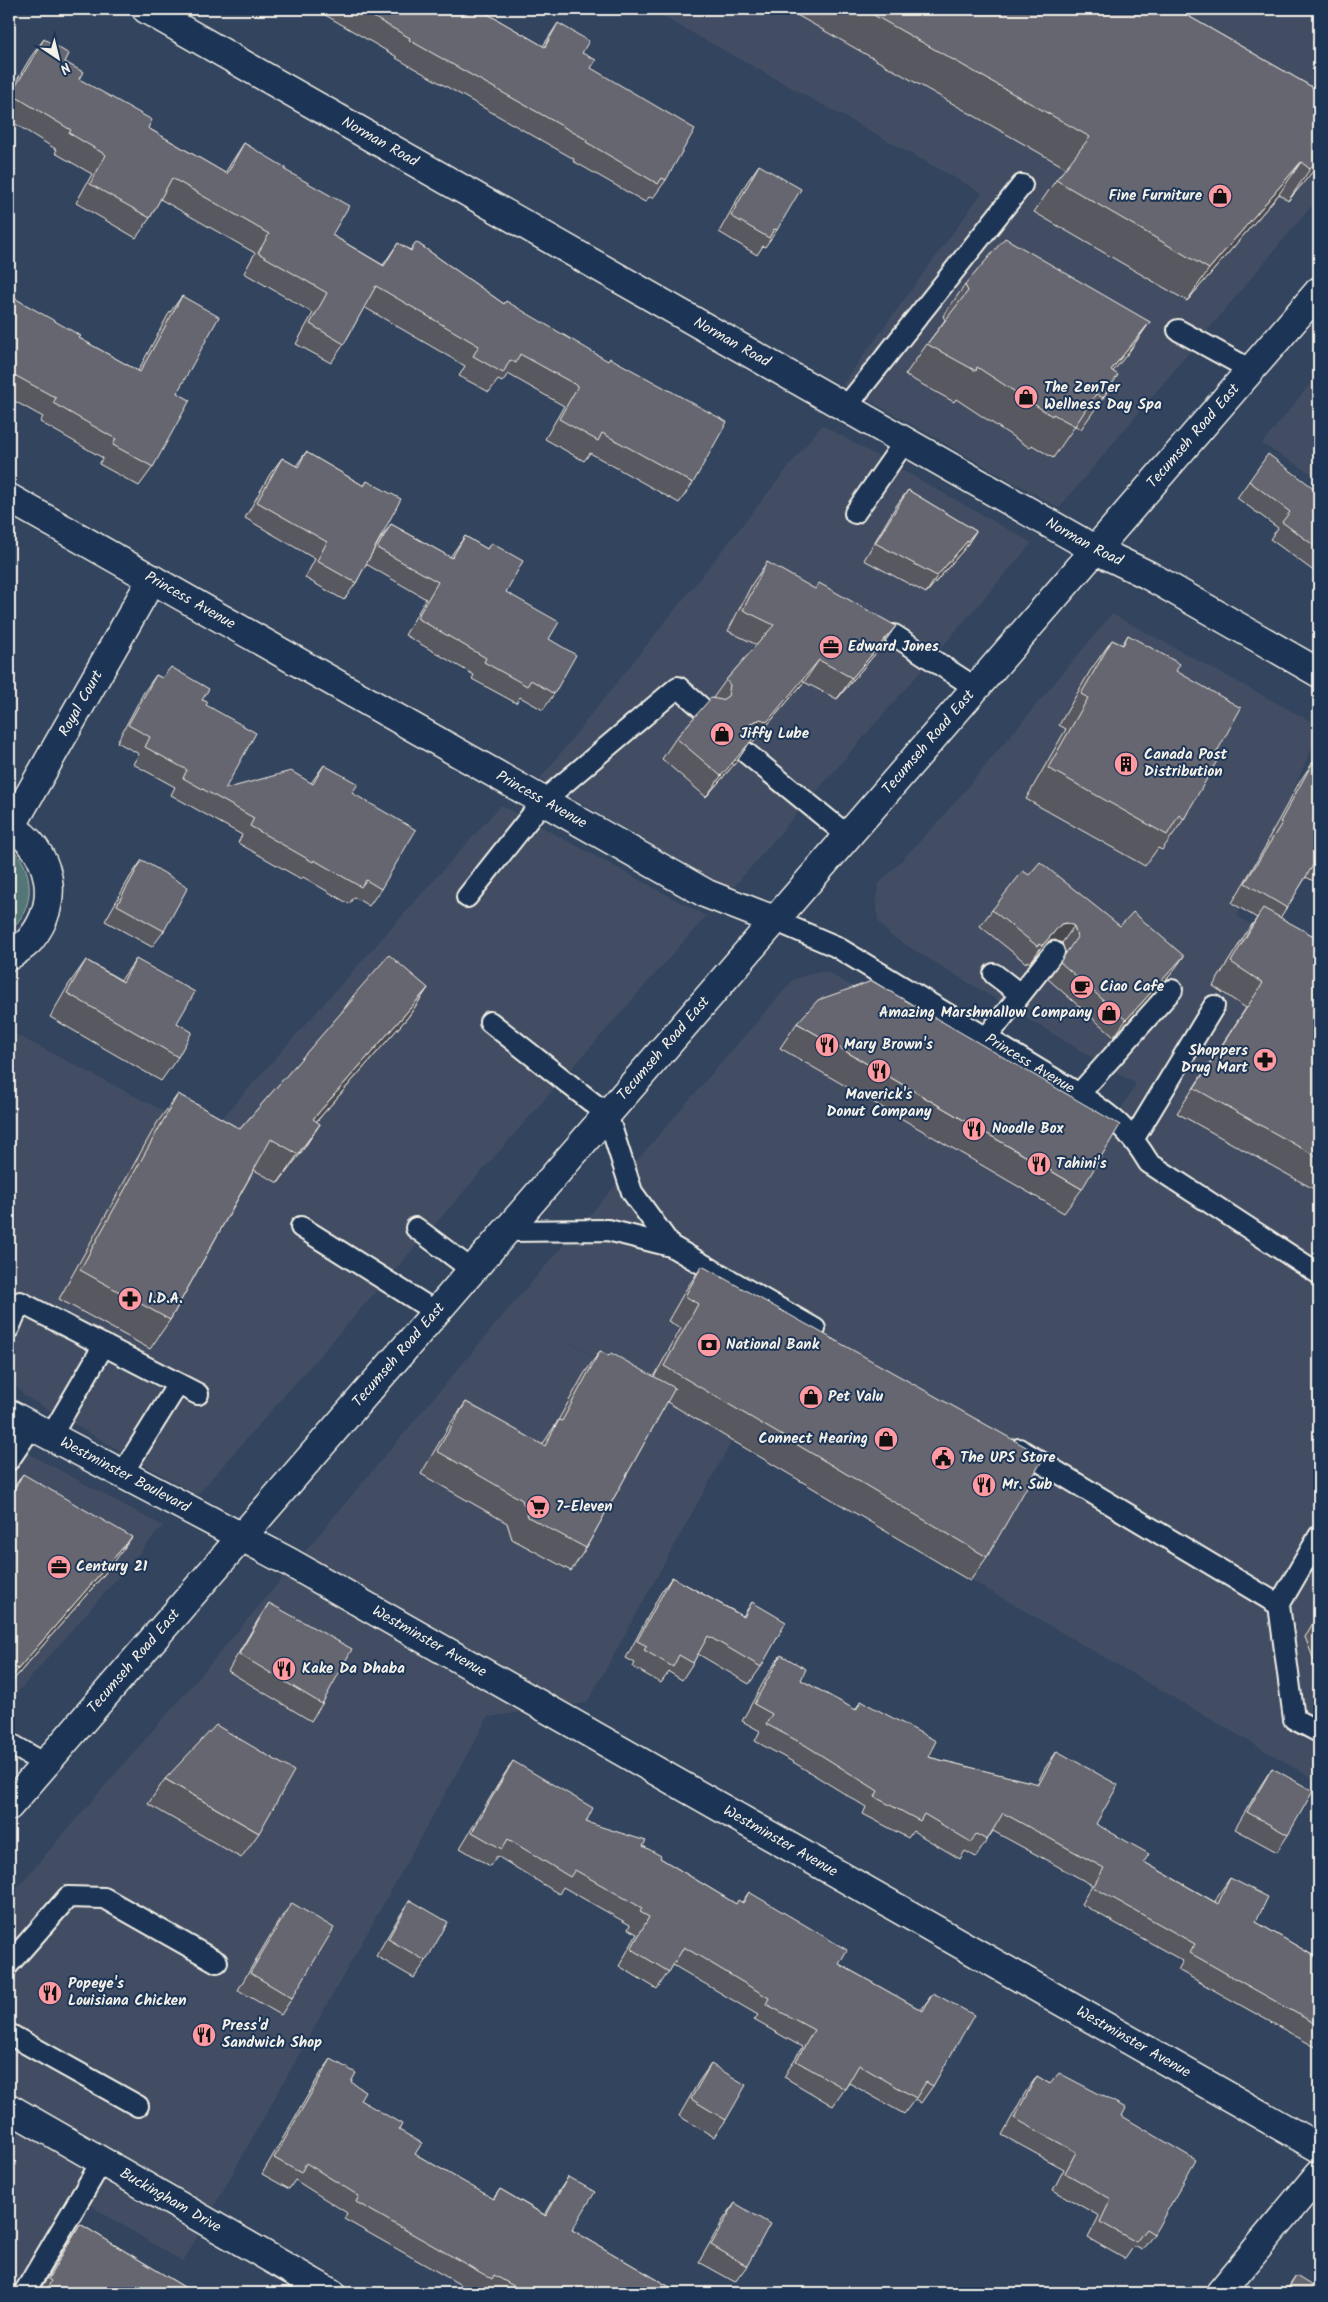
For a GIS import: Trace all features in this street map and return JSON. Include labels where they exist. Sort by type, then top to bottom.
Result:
[{"type":"street","name":"Norman Road","points":[[146,9],[1096,550],[1148,575],[1319,673]]},
{"type":"street","name":"Tecumseh Road East","points":[[9,1806],[1319,292]]},
{"type":"street","name":"Princess Avenue","points":[[9,498],[707,894],[774,920]]},
{"type":"street","name":"Royal Court","points":[[9,956],[29,941],[38,928],[42,922],[49,897],[48,874],[38,851],[10,826],[152,580]]},
{"type":"street","name":"Westminster Boulevard","points":[[31,1426],[242,1536]]},
{"type":"street","name":"Westminster Avenue","points":[[242,1536],[1319,2148]]},
{"type":"street","name":"Buckingham Drive","points":[[9,2108],[331,2293]]},
{"type":"street","points":[[1220,2293],[1319,2174]]},
{"type":"lane","points":[[846,407],[1022,185]]},
{"type":"lane","points":[[1178,330],[1251,370]]},
{"type":"lane","points":[[854,513],[905,441]]},
{"type":"lane","points":[[894,635],[976,688]]},
{"type":"lane","points":[[467,897],[544,801],[678,687],[704,710]]},
{"type":"lane","points":[[745,752],[848,836]]},
{"type":"lane","name":"Princess Avenue","points":[[774,920],[835,946],[1079,1094],[1112,1116],[1134,1138],[1149,1163],[1319,1274]]},
{"type":"lane","points":[[986,1038],[1054,952]]},
{"type":"lane","points":[[994,974],[1020,994]]},
{"type":"lane","points":[[1079,1094],[1172,990]]},
{"type":"lane","points":[[1134,1138],[1214,1006]]},
{"type":"lane","points":[[490,1022],[607,1114],[632,1192],[671,1246]]},
{"type":"lane","points":[[301,1227],[436,1312]]},
{"type":"lane","points":[[416,1228],[472,1270]]},
{"type":"lane","points":[[506,1231],[608,1230],[671,1246],[830,1339]]},
{"type":"lane","points":[[9,1328],[20,1302],[198,1394]]},
{"type":"lane","points":[[9,1460],[31,1426],[104,1345]]},
{"type":"lane","points":[[122,1474],[178,1384]]},
{"type":"lane","points":[[1002,1439],[1278,1605]]},
{"type":"lane","points":[[1319,1536],[1278,1605],[1294,1719],[1319,1732]]},
{"type":"lane","points":[[9,1743],[45,1764]]},
{"type":"lane","points":[[9,1964],[68,1897],[104,1898],[217,1962]]},
{"type":"lane","points":[[9,2034],[138,2106]]},
{"type":"lane","points":[[24,2293],[102,2161]]},
{"type":"shaded area","points":[[649,9],[1319,9],[1319,197],[1059,508],[842,385],[982,193]]},
{"type":"shaded area","points":[[1319,373],[1319,478],[1262,444]]},
{"type":"shaded area","points":[[822,425],[1032,543],[730,891],[540,779]]},
{"type":"shaded area","points":[[1112,614],[1319,726],[1319,732],[1237,916],[1319,965],[1319,1782],[732,1441],[587,1703],[488,1717],[183,2262],[78,2198],[22,2293],[9,2293],[9,1897],[211,1663],[511,1306],[793,980],[812,973],[827,972],[1107,1132],[1136,1084],[891,936],[878,921],[876,898],[878,885],[940,820]],"holes":[[[570,1342],[696,1419],[647,1391]]]},
{"type":"shaded area","points":[[501,805],[706,916],[197,1495],[25,1396],[9,1379],[9,1031],[208,1134]]},
{"type":"shaded area","points":[[9,1443],[163,1526],[9,1702]]},
{"type":"green space","points":[[9,847],[18,855],[24,865],[28,876],[29,888],[28,901],[24,912],[18,922],[9,930]]},
{"type":"building","points":[[359,9],[479,9],[545,47],[558,23],[589,41],[582,53],[596,60],[591,68],[695,129],[666,180],[662,178],[658,184],[586,142],[587,140],[409,40],[410,38]]},
{"type":"building","points":[[863,9],[1176,9],[1319,91],[1319,158],[1310,169],[1301,162],[1209,269],[1056,180],[1090,137]]},
{"type":"building","points":[[44,39],[69,54],[65,62],[83,72],[79,79],[152,120],[148,128],[227,174],[244,143],[286,168],[285,170],[349,206],[332,235],[384,266],[398,243],[411,251],[416,242],[504,304],[506,301],[608,361],[610,358],[727,422],[693,483],[602,433],[598,441],[559,419],[578,386],[520,354],[516,363],[510,360],[503,373],[473,356],[479,346],[376,286],[344,344],[310,324],[327,293],[258,253],[269,234],[172,178],[150,218],[90,184],[106,155],[69,133],[71,130],[11,94]]},
{"type":"building","points":[[759,165],[801,189],[777,230],[774,229],[769,238],[731,216]]},
{"type":"building","points":[[1005,238],[1150,322],[1111,370],[1118,375],[1103,398],[1096,394],[1075,426],[1053,414],[1052,416],[977,367],[976,371],[927,344],[968,291],[965,285]]},
{"type":"building","points":[[9,295],[81,336],[79,338],[140,372],[182,296],[219,317],[177,393],[190,400],[153,467],[113,445],[116,439],[53,403],[56,398],[9,372]]},
{"type":"building","points":[[306,452],[364,486],[367,481],[401,499],[356,583],[317,561],[327,542],[257,502],[282,458],[298,467]]},
{"type":"building","points":[[1268,454],[1319,492],[1319,549],[1282,522],[1290,512],[1249,481]]},
{"type":"building","points":[[908,490],[976,531],[937,576],[875,543]]},
{"type":"building","points":[[391,524],[452,558],[465,536],[487,549],[491,543],[523,561],[506,592],[559,622],[549,639],[576,655],[554,694],[531,680],[527,686],[484,662],[486,658],[417,618],[438,582],[377,548]]},
{"type":"building","points":[[767,562],[815,589],[819,583],[896,626],[852,678],[819,660],[767,722],[761,719],[751,723],[748,729],[752,740],[721,776],[676,738],[711,698],[722,700],[728,696],[730,685],[726,680],[774,625],[743,610]]},
{"type":"building","name":"Canada Post Distribution","points":[[1128,635],[1180,664],[1176,671],[1241,708],[1214,757],[1218,759],[1184,819],[1179,815],[1167,835],[1048,768],[1088,698],[1081,694],[1112,640],[1123,645]]},
{"type":"building","points":[[171,667],[209,689],[202,700],[208,702],[206,705],[256,733],[225,789],[291,771],[313,784],[324,765],[358,784],[352,793],[416,830],[381,889],[366,880],[361,887],[250,826],[254,818],[183,778],[187,770],[145,747],[150,737],[128,725],[156,675],[162,678]]},
{"type":"building","points":[[1313,762],[1319,765],[1319,857],[1287,908],[1245,883],[1282,823],[1280,822]]},
{"type":"building","points":[[142,860],[188,887],[164,931],[117,905]]},
{"type":"building","points":[[1040,862],[1120,926],[1133,912],[1184,956],[1126,1020],[1060,962],[1077,937],[1074,926],[1067,923],[1061,924],[1042,946],[1039,944],[1037,946],[992,910],[1023,871],[1029,875]]},
{"type":"building","name":"Shoppers Drug Mart","points":[[1263,908],[1319,939],[1319,1158],[1194,1088],[1263,983],[1231,962]]},
{"type":"building","points":[[389,955],[428,988],[313,1119],[320,1124],[298,1154],[271,1139],[170,1320],[80,1270],[178,1094],[240,1129]]},
{"type":"building","points":[[136,959],[195,992],[177,1023],[192,1032],[178,1057],[67,993],[86,960],[123,982]]},
{"type":"building","points":[[872,981],[1120,1125],[1082,1189],[797,1023],[818,1000]]},
{"type":"building","points":[[702,1266],[1044,1457],[987,1557],[664,1366],[698,1304],[685,1296]]},
{"type":"building","points":[[600,1351],[609,1356],[611,1353],[675,1388],[586,1548],[528,1517],[522,1500],[437,1451],[466,1402],[545,1446],[559,1420],[562,1421]]},
{"type":"building","points":[[23,1474],[132,1537],[18,1669],[9,1664],[9,1498]]},
{"type":"building","points":[[672,1577],[744,1617],[752,1602],[786,1622],[761,1667],[708,1636],[693,1663],[679,1655],[673,1667],[644,1650],[647,1646],[637,1641]]},
{"type":"building","name":"Kake Da Dhaba","points":[[269,1603],[352,1649],[322,1704],[239,1654]]},
{"type":"building","points":[[781,1655],[806,1669],[801,1680],[856,1710],[861,1701],[936,1741],[928,1757],[1039,1784],[1057,1751],[1118,1785],[1096,1824],[1149,1854],[1144,1862],[1218,1904],[1230,1878],[1268,1897],[1256,1922],[1319,1959],[1319,2026],[1190,1953],[1195,1944],[1093,1887],[1104,1868],[1003,1813],[987,1840],[976,1834],[971,1842],[924,1814],[920,1821],[875,1797],[878,1791],[805,1745],[766,1724],[772,1714],[754,1704]]},
{"type":"building","points":[[216,1725],[294,1771],[259,1833],[165,1779]]},
{"type":"building","points":[[513,1761],[593,1808],[586,1822],[646,1841],[643,1846],[661,1856],[660,1858],[736,1904],[738,1900],[743,1903],[749,1892],[847,1950],[839,1964],[923,2011],[933,1993],[974,2015],[933,2086],[926,2082],[916,2098],[859,2065],[845,2089],[796,2061],[814,2030],[766,2004],[769,1998],[684,1947],[669,1972],[631,1949],[649,1917],[640,1912],[642,1908],[575,1870],[570,1877],[508,1839],[502,1849],[472,1832]]},
{"type":"building","points":[[1272,1768],[1313,1791],[1288,1835],[1247,1812]]},
{"type":"building","points":[[410,1900],[448,1922],[426,1961],[388,1939]]},
{"type":"building","points":[[292,1903],[334,1928],[292,1998],[250,1973]]},
{"type":"building","points":[[331,2059],[356,2073],[351,2082],[365,2091],[360,2100],[402,2124],[399,2130],[422,2143],[415,2154],[494,2199],[500,2189],[546,2216],[568,2177],[595,2192],[572,2230],[680,2293],[526,2293],[494,2275],[492,2279],[356,2202],[359,2196],[306,2163],[301,2173],[274,2158]]},
{"type":"building","points":[[711,2064],[746,2085],[726,2120],[691,2099]]},
{"type":"building","points":[[1059,2073],[1126,2108],[1122,2116],[1196,2160],[1154,2234],[1146,2229],[1136,2242],[1100,2222],[1111,2199],[1065,2173],[1076,2152],[1014,2118],[1037,2076],[1050,2084]]},
{"type":"building","points":[[735,2203],[770,2224],[747,2266],[711,2245]]},
{"type":"building","points":[[80,2224],[194,2293],[52,2293],[46,2290],[51,2281],[48,2279]]},
{"type":"building","points":[[1296,2276],[1319,2290],[1319,2293],[1286,2293]]},
{"type":"place","name":"Fine Furniture","points":[[1220,196]]},
{"type":"place","name":"The ZenTer Wellness Day Spa","points":[[1026,397]]},
{"type":"place","name":"Edward Jones","points":[[831,647]]},
{"type":"place","name":"Jiffy Lube","points":[[722,734]]},
{"type":"place","name":"Canada Post Distribution","points":[[1126,764]]},
{"type":"place","name":"Ciao Cafe","points":[[1082,987]]},
{"type":"place","name":"Amazing Marshmallow Company","points":[[1109,1013]]},
{"type":"place","name":"Mary Brown's","points":[[827,1045]]},
{"type":"place","name":"Shoppers Drug Mart","points":[[1265,1060]]},
{"type":"place","name":"Maverick's Donut Company","points":[[879,1071]]},
{"type":"place","name":"Noodle Box","points":[[974,1129]]},
{"type":"place","name":"Tahini's","points":[[1039,1164]]},
{"type":"place","name":"I.D.A.","points":[[130,1299]]},
{"type":"place","name":"National Bank","points":[[709,1345]]},
{"type":"place","name":"Pet Valu","points":[[811,1397]]},
{"type":"place","name":"Connect Hearing","points":[[886,1439]]},
{"type":"place","name":"The UPS Store","points":[[943,1458]]},
{"type":"place","name":"Mr. Sub","points":[[984,1485]]},
{"type":"place","name":"7-Eleven","points":[[538,1507]]},
{"type":"place","name":"Century 21","points":[[59,1567]]},
{"type":"place","name":"Kake Da Dhaba","points":[[284,1669]]},
{"type":"place","name":"Popeye's Louisiana Chicken","points":[[50,1993]]},
{"type":"place","name":"Press'd Sandwich Shop","points":[[204,2035]]}]
